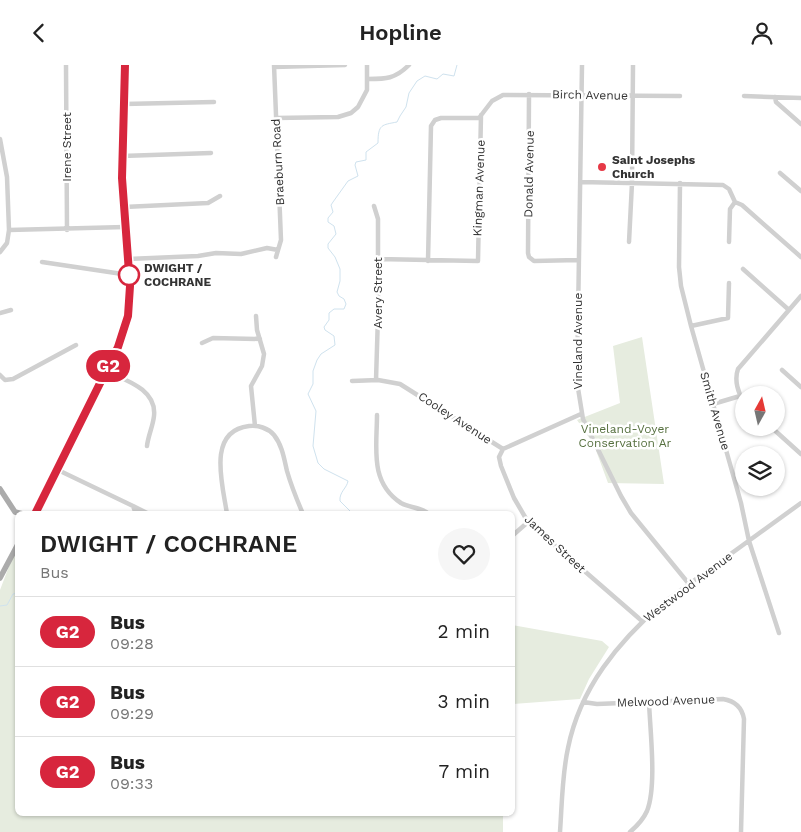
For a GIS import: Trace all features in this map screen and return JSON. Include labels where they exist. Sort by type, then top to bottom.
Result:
[{"type":"main road","points":[[36,511],[118,347],[127,323],[130,300],[122,156],[125,65]]},
{"type":"main road","points":[[0,489],[15,513]]},
{"type":"main road","points":[[0,578],[15,550]]},
{"type":"street","name":"Irene Street","points":[[66,65],[67,230]]},
{"type":"street","points":[[274,66],[345,65]]},
{"type":"street","points":[[276,118],[338,117],[348,114],[355,109],[366,90],[368,79],[367,65]]},
{"type":"street","points":[[368,79],[388,79],[401,73],[409,65]]},
{"type":"street","name":"Vineland Avenue","points":[[582,65],[577,382],[581,414],[604,464],[627,507],[689,584]]},
{"type":"street","points":[[629,242],[632,183],[633,65]]},
{"type":"street","name":"Braeburn Road","points":[[274,66],[281,240],[276,257]]},
{"type":"street","name":"Donald Avenue","points":[[529,94],[528,253],[532,260],[537,261],[578,260]]},
{"type":"street","name":"Birch Avenue","points":[[482,115],[492,101],[500,95],[680,96]]},
{"type":"street","points":[[744,97],[801,98]]},
{"type":"street","points":[[775,97],[776,102],[801,124]]},
{"type":"street","points":[[124,104],[214,102]]},
{"type":"street","points":[[378,259],[428,261],[430,126],[434,121],[441,118],[477,119],[482,115]]},
{"type":"street","name":"Kingman Avenue","points":[[428,261],[478,261],[482,115]]},
{"type":"street","points":[[0,139],[7,177],[9,231],[7,243],[0,252]]},
{"type":"street","points":[[122,156],[211,153]]},
{"type":"street","points":[[780,173],[801,191]]},
{"type":"street","points":[[580,182],[725,185],[729,189],[734,202],[742,205],[801,257]]},
{"type":"street","name":"Smith Avenue","points":[[680,183],[680,282],[741,503],[749,541],[779,633]]},
{"type":"street","points":[[124,207],[208,203],[220,196]]},
{"type":"street","points":[[729,242],[730,209],[734,202]]},
{"type":"street","points":[[0,206],[8,208]]},
{"type":"street","name":"Avery Street","points":[[374,206],[378,219],[376,380]]},
{"type":"street","points":[[9,231],[125,227]]},
{"type":"street","points":[[128,259],[198,256],[216,253],[241,254],[267,248],[278,250]]},
{"type":"street","points":[[42,262],[129,275]]},
{"type":"street","points":[[743,269],[789,310]]},
{"type":"street","points":[[691,326],[728,318],[729,283]]},
{"type":"street","points":[[738,386],[736,378],[738,369],[801,296]]},
{"type":"street","points":[[0,313],[11,310]]},
{"type":"street","points":[[255,426],[251,389],[263,361],[263,352],[256,327],[256,316]]},
{"type":"street","points":[[202,343],[213,338],[260,339]]},
{"type":"street","points":[[0,375],[5,380],[13,379],[76,345]]},
{"type":"street","points":[[782,370],[801,387]]},
{"type":"street","points":[[106,371],[141,389],[150,398],[154,406],[154,416],[148,435],[147,447]]},
{"type":"street","name":"Cooley Avenue","points":[[352,381],[376,380],[394,382],[405,387],[503,449],[581,414]]},
{"type":"street","points":[[713,404],[735,397]]},
{"type":"street","points":[[377,415],[378,473],[383,485],[401,503],[424,511]]},
{"type":"street","points":[[227,511],[220,457],[222,448],[225,441],[235,431],[244,427],[255,426],[270,431],[278,441],[302,511]]},
{"type":"street","points":[[780,436],[801,454]]},
{"type":"street","name":"James Street","points":[[503,449],[499,457],[501,467],[514,497],[528,522],[642,621]]},
{"type":"street","points":[[58,470],[143,511]]},
{"type":"street","name":"Westwood Avenue","points":[[560,832],[568,748],[583,702],[610,657],[642,621],[689,584],[801,503]]},
{"type":"street","points":[[133,506],[135,511]]},
{"type":"street","points":[[515,533],[528,522]]},
{"type":"street","name":"Melwood Avenue","points":[[583,702],[597,704],[723,699],[734,702],[742,710],[744,719],[741,832]]},
{"type":"street","points":[[630,832],[646,813],[652,790],[649,702]]},
{"type":"green space","name":"Vineland-Voyer Conservation Ar","points":[[642,337],[664,484],[608,483],[594,445],[577,420],[620,403],[613,346]]},
{"type":"green space","points":[[15,554],[15,816],[503,816],[503,832],[0,832],[0,590]]},
{"type":"green space","points":[[515,626],[602,641],[609,647],[589,679],[580,699],[515,704]]},
{"type":"waterway","points":[[350,511],[340,501],[348,481],[324,469],[318,463],[313,446],[316,411],[308,394],[313,384],[313,371],[317,360],[321,354],[335,345],[334,336],[325,330],[324,327],[329,320],[329,313],[334,309],[344,309],[346,304],[337,292],[340,281],[340,269],[335,257],[328,248],[328,244],[336,234],[334,226],[328,222],[328,218],[333,212],[331,205],[348,181],[358,176],[356,162],[366,160],[366,152],[378,143],[380,129],[388,124],[397,122],[406,107],[409,93],[417,81],[425,76],[437,79],[443,74],[454,76],[457,65]]},
{"type":"waterway","points":[[0,606],[7,605],[15,594]]},
{"type":"bus line","name":"G2","points":[[37,511],[118,347],[126,327],[130,286],[122,178],[125,65]]},
{"type":"place","name":"Saint Josephs Church","points":[[602,167]]},
{"type":"place","name":"DWIGHT / COCHRANE","points":[[129,275]]}]
